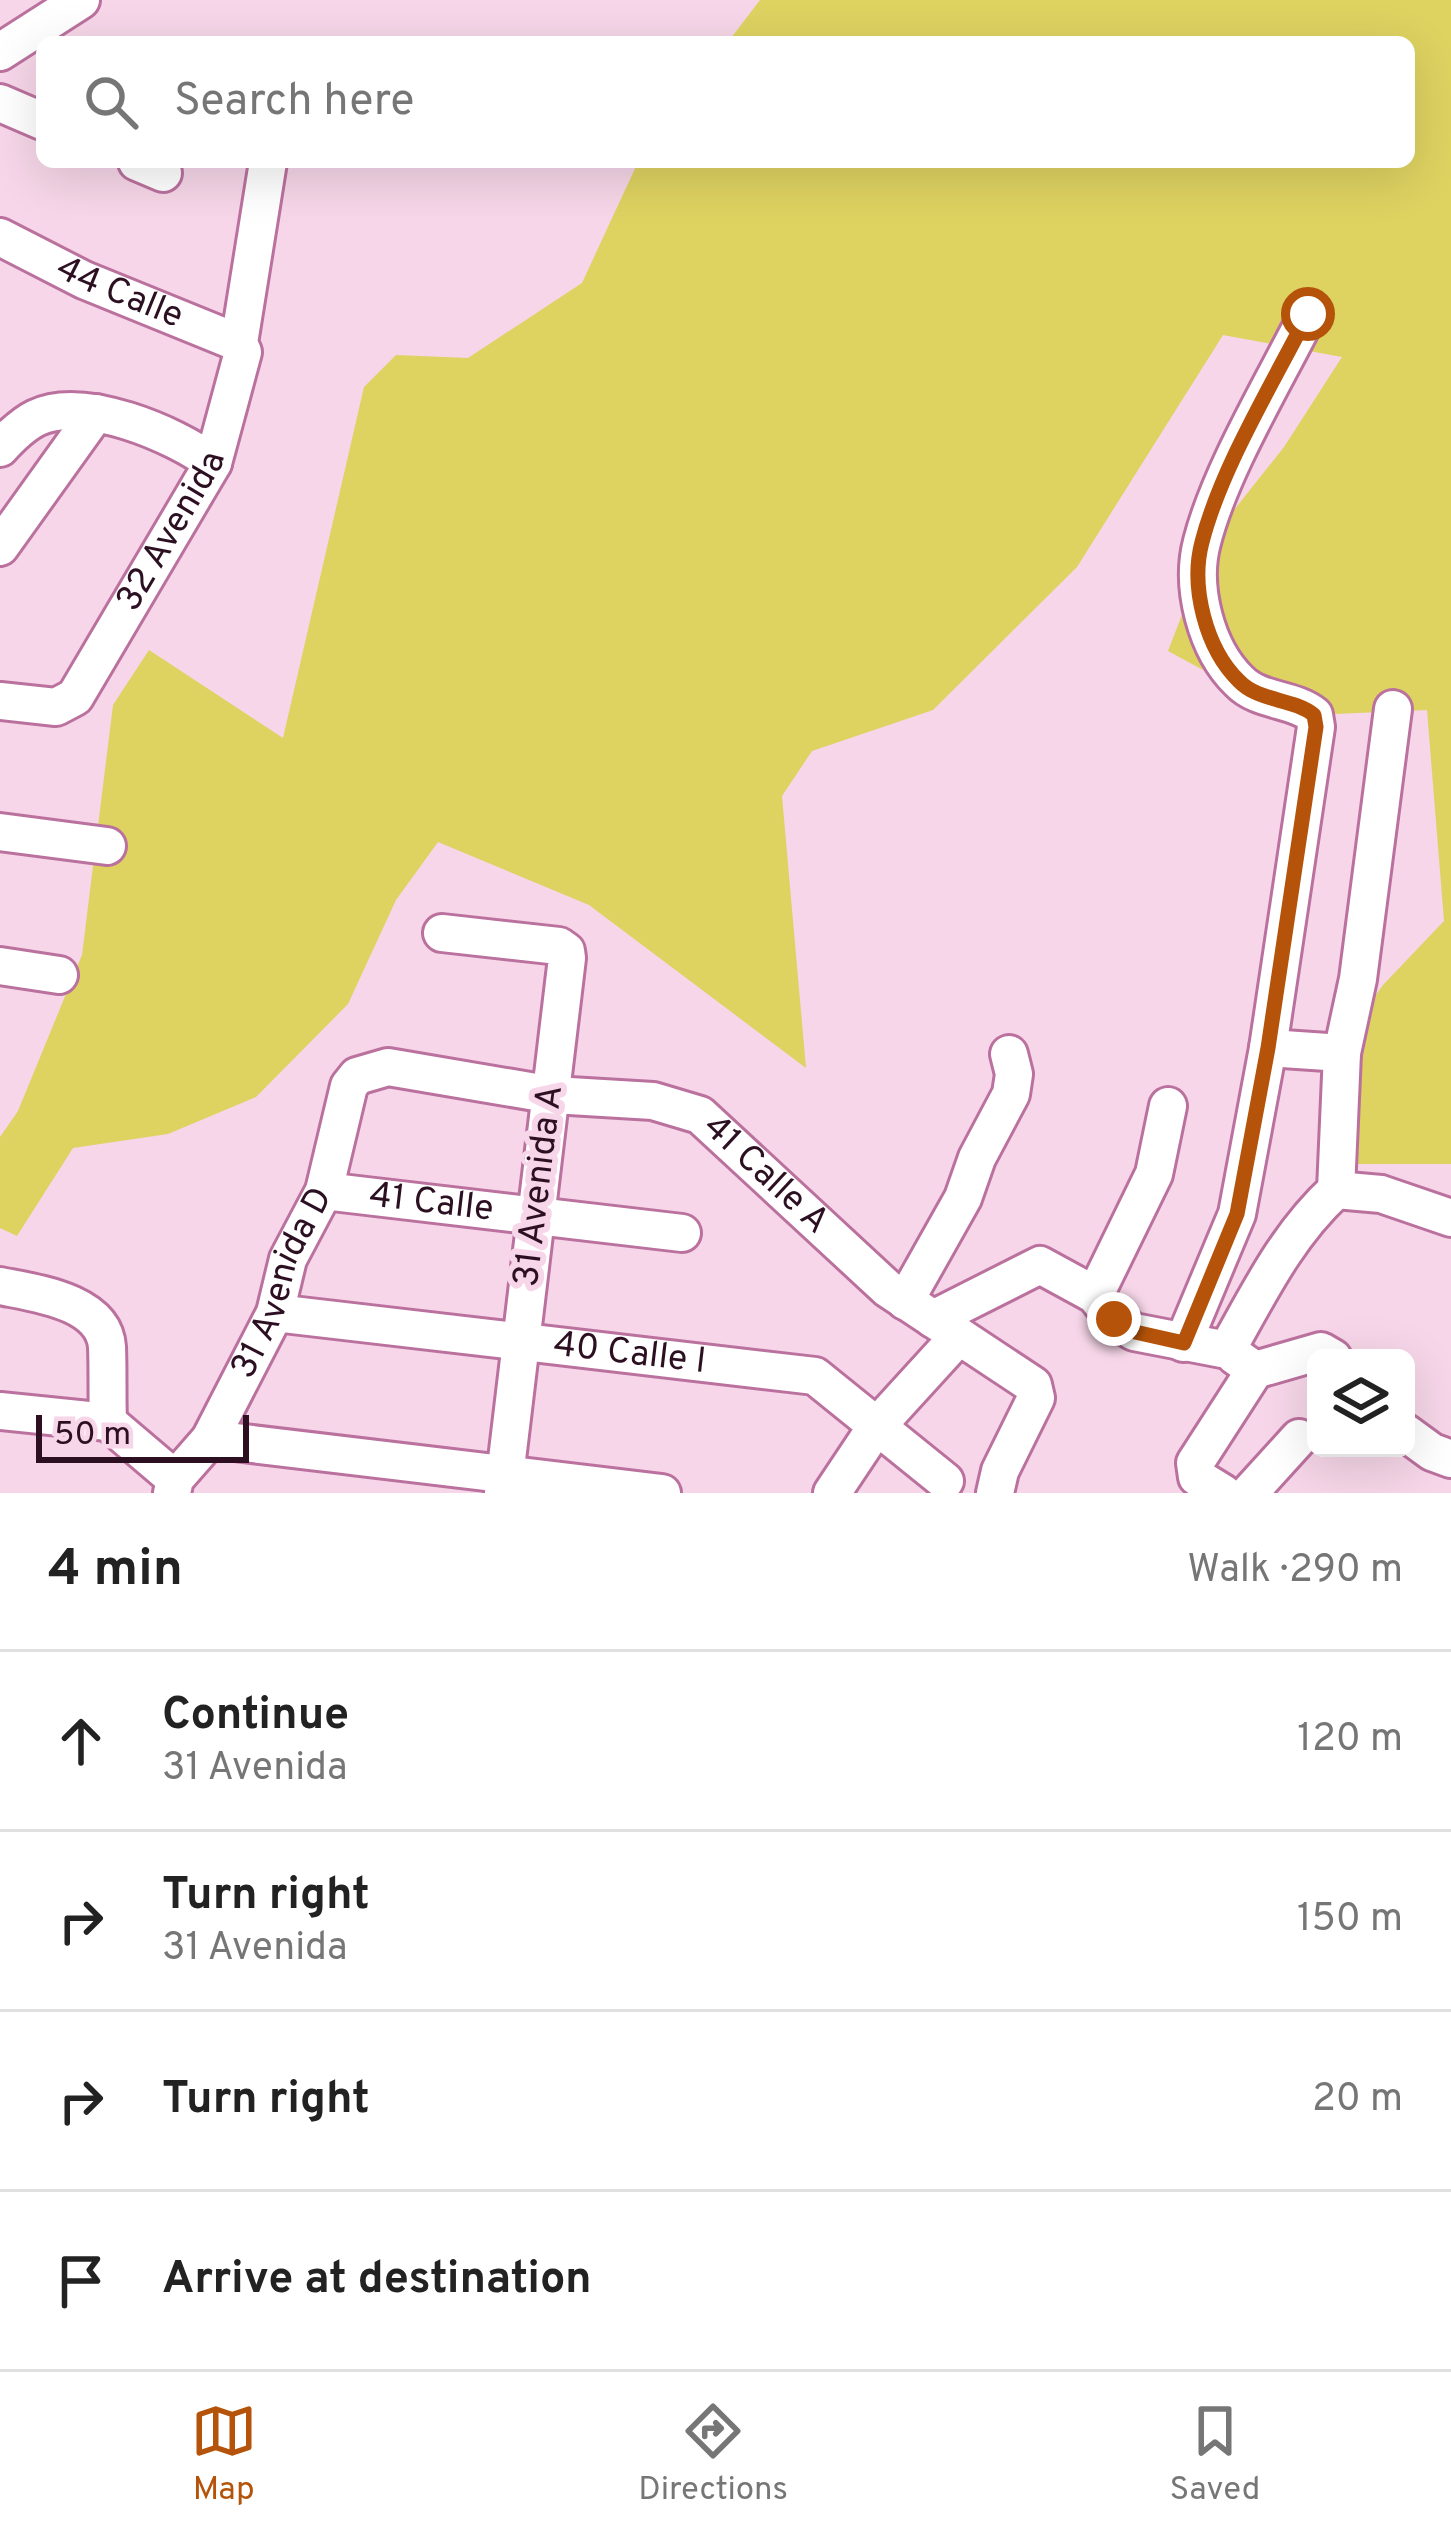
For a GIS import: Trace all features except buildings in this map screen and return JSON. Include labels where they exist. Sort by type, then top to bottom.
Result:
[{"type":"street","points":[[22,46],[81,0]]},
{"type":"street","points":[[0,103],[36,118]]},
{"type":"street","name":"32 Avenida","points":[[0,701],[68,704],[213,464],[243,352],[239,343],[267,168]]},
{"type":"street","name":"44 Calle","points":[[0,237],[84,280],[239,343]]},
{"type":"street","points":[[1184,1343],[1237,1214],[1268,1048],[1316,727],[1314,715],[1303,706],[1284,704],[1243,686],[1224,664],[1201,600],[1201,545],[1236,458],[1308,314]]},
{"type":"street","points":[[0,448],[39,416],[96,413],[157,431],[191,446],[213,464]]},
{"type":"street","points":[[0,547],[96,413]]},
{"type":"street","points":[[1223,1493],[1197,1477],[1195,1463],[1279,1258],[1312,1212],[1336,1190],[1342,1053],[1358,979],[1393,709]]},
{"type":"street","points":[[0,832],[107,846]]},
{"type":"street","name":"31 Avenida A","points":[[442,933],[559,946],[566,951],[553,1095],[504,1483]]},
{"type":"street","points":[[0,966],[59,975]]},
{"type":"street","points":[[1268,1048],[1342,1053]]},
{"type":"street","points":[[832,1493],[877,1427],[932,1319],[977,1158],[1011,1094],[1014,1074],[1009,1054]]},
{"type":"street","name":"41 Calle A","points":[[372,1070],[388,1067],[553,1095],[653,1101],[700,1115],[932,1319],[1036,1390],[995,1493]]},
{"type":"street","name":"31 Avenida D","points":[[173,1486],[210,1439],[275,1313],[288,1258],[324,1191],[349,1086],[357,1076],[372,1070]]},
{"type":"street","points":[[1095,1294],[1154,1174],[1168,1106]]},
{"type":"street","points":[[1336,1190],[1381,1194],[1451,1218]]},
{"type":"street","name":"41 Calle","points":[[324,1191],[682,1233]]},
{"type":"street","points":[[932,1319],[1040,1264],[1095,1294],[1114,1319],[1135,1332],[1241,1360],[1307,1353]]},
{"type":"street","points":[[0,1286],[51,1297],[84,1312],[100,1326],[107,1343],[109,1422]]},
{"type":"street","name":"40 Calle I","points":[[275,1313],[814,1376],[830,1384],[945,1481]]},
{"type":"street","points":[[0,1411],[109,1422],[173,1486]]},
{"type":"street","points":[[1249,1493],[1299,1438]]},
{"type":"street","points":[[210,1439],[504,1483],[662,1493]]},
{"type":"street","points":[[1415,1440],[1451,1459]]},
{"type":"shaded area","points":[[760,0],[1451,0],[1451,1164],[1349,1164],[1335,1052],[1383,985],[1444,921],[1427,710],[1288,716],[1168,651],[1211,539],[1284,447],[1342,357],[1223,335],[1077,567],[933,710],[812,751],[782,796],[806,1068],[589,905],[438,842],[396,900],[348,1004],[256,1097],[168,1134],[73,1148],[17,1236],[0,1228],[0,1137],[18,1111],[82,955],[113,705],[149,650],[283,738],[364,387],[396,355],[468,358],[582,283],[635,168],[1415,168],[1415,36],[733,36]]},
{"type":"route","points":[[1114,1319],[1135,1332],[1184,1343],[1237,1214],[1256,1122],[1316,727],[1314,715],[1303,706],[1284,704],[1243,686],[1224,664],[1201,600],[1201,545],[1236,458],[1308,314]]}]
